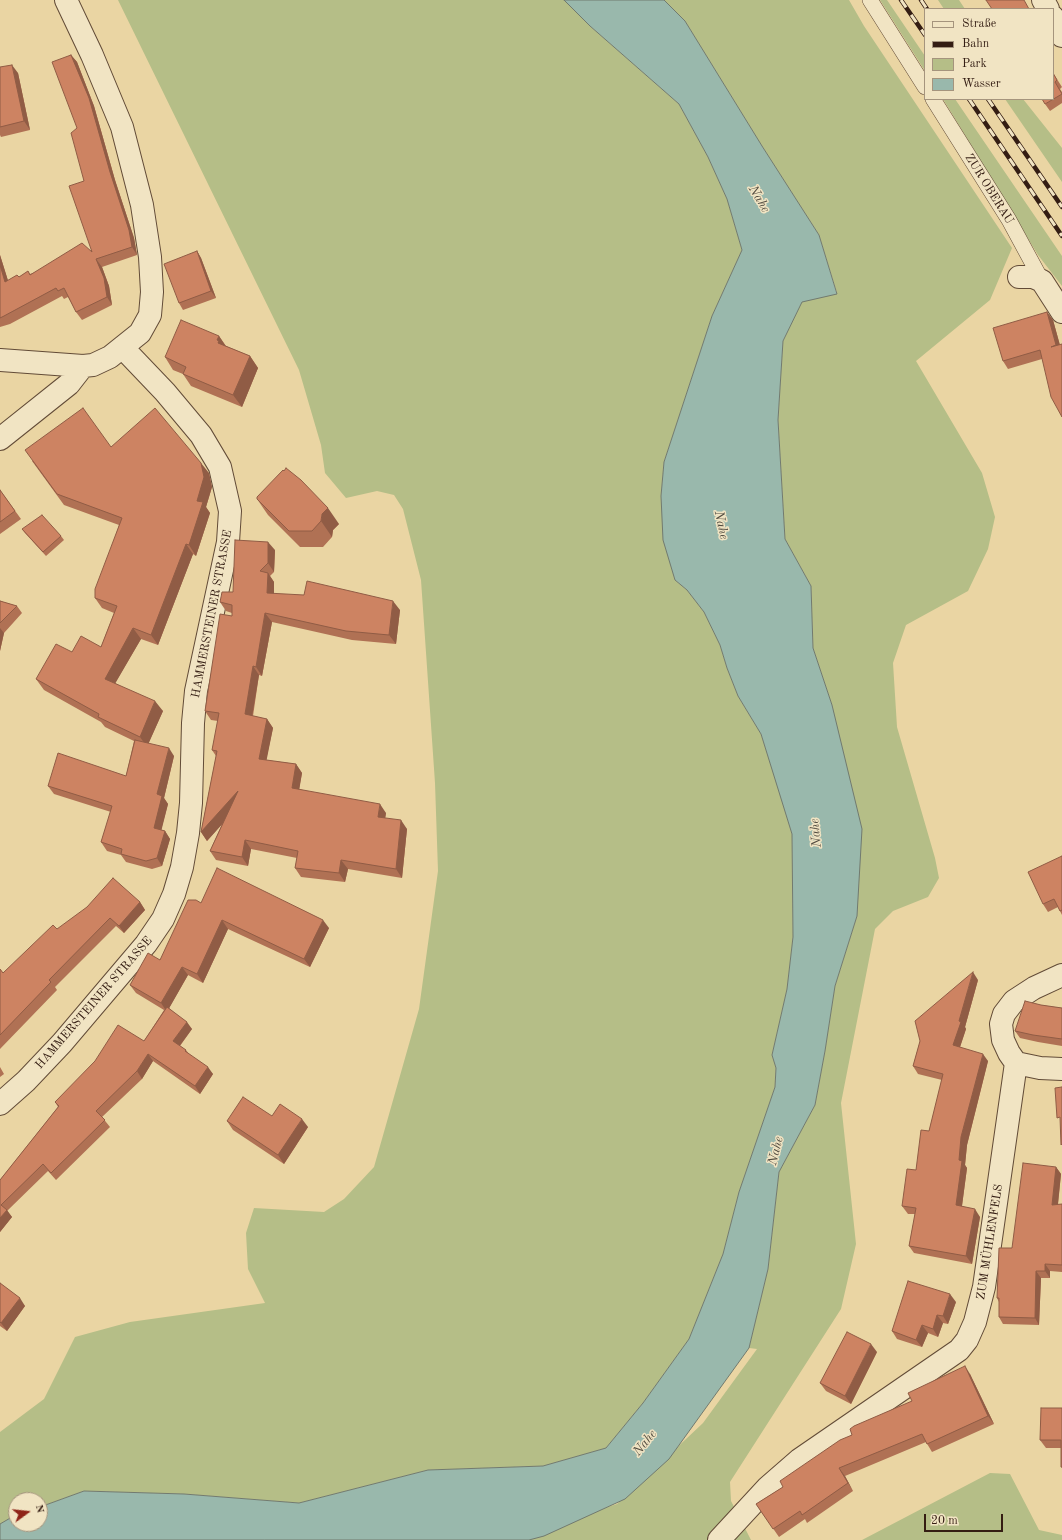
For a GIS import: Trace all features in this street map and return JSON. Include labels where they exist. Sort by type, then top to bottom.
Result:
[{"type":"street","points":[[0,360],[83,366],[93,365],[110,357],[140,333],[150,315],[152,292],[150,257],[142,205],[122,127],[92,55],[66,0]]},
{"type":"street","points":[[1054,19],[1062,36]]},
{"type":"street","points":[[1019,277],[1033,277],[1042,281]]},
{"type":"street","name":"ZUR OBERAU","points":[[1042,281],[1062,312]]},
{"type":"street","name":"HAMMERSTEINER STRASSE","points":[[0,1104],[26,1081],[57,1048],[146,944],[163,919],[174,894],[182,867],[188,833],[191,803],[196,691],[228,542],[230,511],[220,467],[201,435],[165,392],[122,348]]},
{"type":"street","points":[[0,439],[68,384],[83,366]]},
{"type":"street","points":[[1062,975],[1034,988],[1014,1001],[1004,1014],[1001,1024],[1003,1040],[1016,1063],[1040,1068],[1062,1069]]},
{"type":"street","name":"ZUM MÜHLENFELS","points":[[719,1540],[768,1487],[799,1460],[959,1350],[967,1340],[975,1322],[984,1287],[1016,1063]]},
{"type":"lane","points":[[870,0],[924,85]]},
{"type":"lane","name":"ZUR OBERAU","points":[[934,100],[1010,220],[1042,281]]},
{"type":"green space","points":[[118,0],[564,0],[590,26],[679,104],[708,157],[727,199],[742,250],[712,316],[664,462],[661,496],[675,580],[687,590],[704,612],[720,645],[738,696],[761,734],[782,797],[792,834],[793,937],[787,989],[772,1055],[776,1068],[775,1087],[739,1192],[723,1254],[689,1339],[643,1403],[606,1448],[543,1466],[428,1470],[299,1503],[184,1494],[84,1491],[48,1504],[48,1492],[8,1492],[8,1520],[0,1524],[0,1432],[44,1399],[75,1337],[130,1322],[265,1303],[248,1269],[246,1233],[254,1208],[324,1212],[344,1199],[374,1167],[419,1009],[438,871],[435,783],[421,580],[403,509],[394,495],[377,491],[346,498],[325,473],[321,445],[299,370]]},
{"type":"green space","points":[[664,0],[849,0],[864,26],[1012,248],[990,300],[916,361],[982,473],[995,517],[988,549],[968,591],[906,625],[893,663],[897,727],[935,858],[939,878],[928,897],[893,911],[875,929],[841,1103],[856,1244],[841,1309],[730,1482],[731,1501],[751,1540],[506,1540],[617,1504],[703,1423],[757,1349],[749,1348],[768,1269],[779,1172],[815,1105],[835,986],[857,916],[832,705],[813,648],[811,586],[785,539],[778,420],[783,341],[802,301],[837,293],[819,235],[685,21]]},
{"type":"green space","points":[[880,0],[887,0],[924,55],[924,69]]},
{"type":"green space","points":[[938,0],[959,0],[964,8],[943,8]]},
{"type":"green space","points":[[944,100],[956,100],[1062,256],[1062,286],[1038,255]]},
{"type":"green space","points":[[1006,100],[1024,100],[1062,148],[1062,182]]},
{"type":"green space","points":[[990,1473],[1010,1474],[1039,1530],[1062,1535],[1062,1540],[862,1540]]},
{"type":"water","name":"Nahe","points":[[564,0],[664,0],[685,21],[819,235],[837,294],[802,302],[783,341],[778,420],[785,539],[811,586],[813,648],[832,705],[862,829],[857,916],[835,986],[815,1105],[779,1172],[768,1269],[749,1348],[669,1459],[625,1499],[544,1536],[529,1540],[0,1540],[0,1524],[8,1519],[8,1532],[48,1532],[48,1504],[84,1491],[184,1494],[299,1503],[428,1470],[543,1466],[606,1448],[643,1403],[689,1339],[723,1254],[739,1192],[775,1087],[776,1068],[772,1055],[787,989],[793,937],[792,834],[761,734],[738,696],[720,645],[704,612],[687,590],[675,580],[663,540],[661,496],[664,462],[712,316],[742,250],[727,199],[708,157],[679,104],[590,26]]},
{"type":"building","points":[[986,0],[1024,0],[1028,8],[991,8]]},
{"type":"building","points":[[71,55],[89,98],[110,172],[129,230],[132,247],[96,259],[104,278],[107,297],[76,312],[64,288],[58,291],[56,288],[0,318],[0,265],[5,282],[17,275],[19,277],[28,271],[30,275],[82,243],[92,252],[69,186],[84,181],[71,133],[77,128],[52,62]]},
{"type":"building","points":[[12,65],[24,121],[0,127],[0,67]]},
{"type":"building","points":[[1054,75],[1057,80],[1055,82],[1062,94],[1054,99]]},
{"type":"building","points":[[1043,100],[1052,100],[1045,104]]},
{"type":"building","points":[[197,251],[211,291],[179,303],[164,264]]},
{"type":"building","points":[[1047,312],[1056,345],[1051,347],[1062,344],[1062,417],[1051,397],[1040,350],[1003,361],[993,328]]},
{"type":"building","points":[[181,320],[219,336],[217,340],[219,341],[218,343],[250,356],[233,395],[183,374],[186,367],[165,357]]},
{"type":"building","points":[[83,408],[111,447],[155,408],[201,463],[204,477],[197,501],[203,502],[189,545],[186,544],[151,635],[133,628],[105,679],[155,701],[140,737],[98,717],[99,714],[36,679],[56,644],[72,652],[81,636],[101,647],[117,606],[95,598],[95,589],[122,518],[57,494],[25,450]]},
{"type":"building","points":[[286,468],[301,480],[328,508],[322,514],[321,521],[312,531],[289,531],[257,499],[257,497]]},
{"type":"building","points":[[0,490],[15,511],[0,522]]},
{"type":"building","points":[[42,515],[61,536],[43,552],[22,529]]},
{"type":"building","points":[[235,540],[268,542],[268,563],[260,571],[268,573],[267,593],[304,595],[307,581],[393,601],[389,635],[346,631],[265,613],[256,667],[253,666],[245,714],[267,719],[259,759],[296,764],[292,788],[380,804],[378,817],[401,820],[396,869],[341,860],[339,873],[295,868],[298,851],[245,840],[242,857],[210,851],[238,791],[201,832],[217,751],[212,750],[219,713],[205,711],[220,614],[232,616],[232,605],[220,602],[222,592],[233,592]]},
{"type":"building","points":[[0,601],[17,606],[0,623]]},
{"type":"building","points":[[135,740],[169,748],[157,794],[162,796],[154,828],[165,831],[157,858],[146,861],[121,854],[122,849],[101,842],[112,806],[48,786],[58,753],[126,776]]},
{"type":"building","points":[[1062,856],[1062,910],[1060,911],[1054,899],[1043,904],[1028,872]]},
{"type":"building","points":[[217,868],[323,920],[304,959],[222,920],[197,974],[182,967],[161,1003],[130,985],[148,953],[160,960],[188,900],[196,900],[201,903]]},
{"type":"building","points":[[113,878],[140,902],[119,926],[110,918],[49,980],[51,982],[0,1035],[0,969],[3,973],[53,925],[57,929],[87,907]]},
{"type":"building","points":[[973,972],[959,1021],[961,1022],[953,1045],[983,1054],[961,1137],[959,1160],[962,1161],[956,1205],[975,1209],[966,1256],[909,1246],[916,1208],[902,1206],[907,1169],[916,1170],[921,1130],[929,1131],[943,1074],[913,1066],[920,1041],[915,1021]]},
{"type":"building","points":[[1025,1001],[1062,1008],[1062,1039],[1015,1031]]},
{"type":"building","points":[[167,1007],[187,1022],[173,1041],[208,1067],[195,1086],[148,1054],[137,1071],[96,1111],[105,1120],[51,1173],[43,1164],[1,1205],[7,1210],[0,1218],[0,1180],[59,1106],[55,1102],[95,1061],[118,1025],[144,1041]]},
{"type":"building","points":[[1062,1087],[1061,1145],[1060,1117],[1057,1118],[1055,1088]]},
{"type":"building","points":[[243,1097],[272,1116],[280,1104],[302,1119],[278,1155],[227,1121]]},
{"type":"building","points":[[1023,1163],[1056,1167],[1052,1205],[1062,1204],[1062,1265],[1045,1264],[1045,1271],[1036,1271],[1035,1318],[999,1317],[999,1298],[997,1298],[999,1248],[1012,1248]]},
{"type":"building","points":[[908,1281],[950,1294],[943,1316],[937,1315],[933,1329],[922,1325],[916,1340],[892,1331]]},
{"type":"building","points":[[0,1283],[20,1298],[1,1323],[0,1322]]},
{"type":"building","points":[[847,1332],[871,1344],[845,1396],[820,1383]]},
{"type":"building","points":[[965,1366],[988,1416],[927,1444],[922,1434],[839,1468],[848,1483],[802,1515],[800,1511],[773,1529],[756,1504],[783,1487],[780,1481],[840,1440],[852,1435],[850,1429],[854,1426],[912,1401],[908,1393]]},
{"type":"building","points":[[1041,1408],[1062,1408],[1062,1467],[1061,1440],[1040,1440]]},
{"type":"railway","points":[[901,0],[924,34]]},
{"type":"railway","points":[[921,0],[926,8]]},
{"type":"railway","points":[[970,100],[1062,236]]},
{"type":"railway","points":[[989,100],[1062,207]]}]
